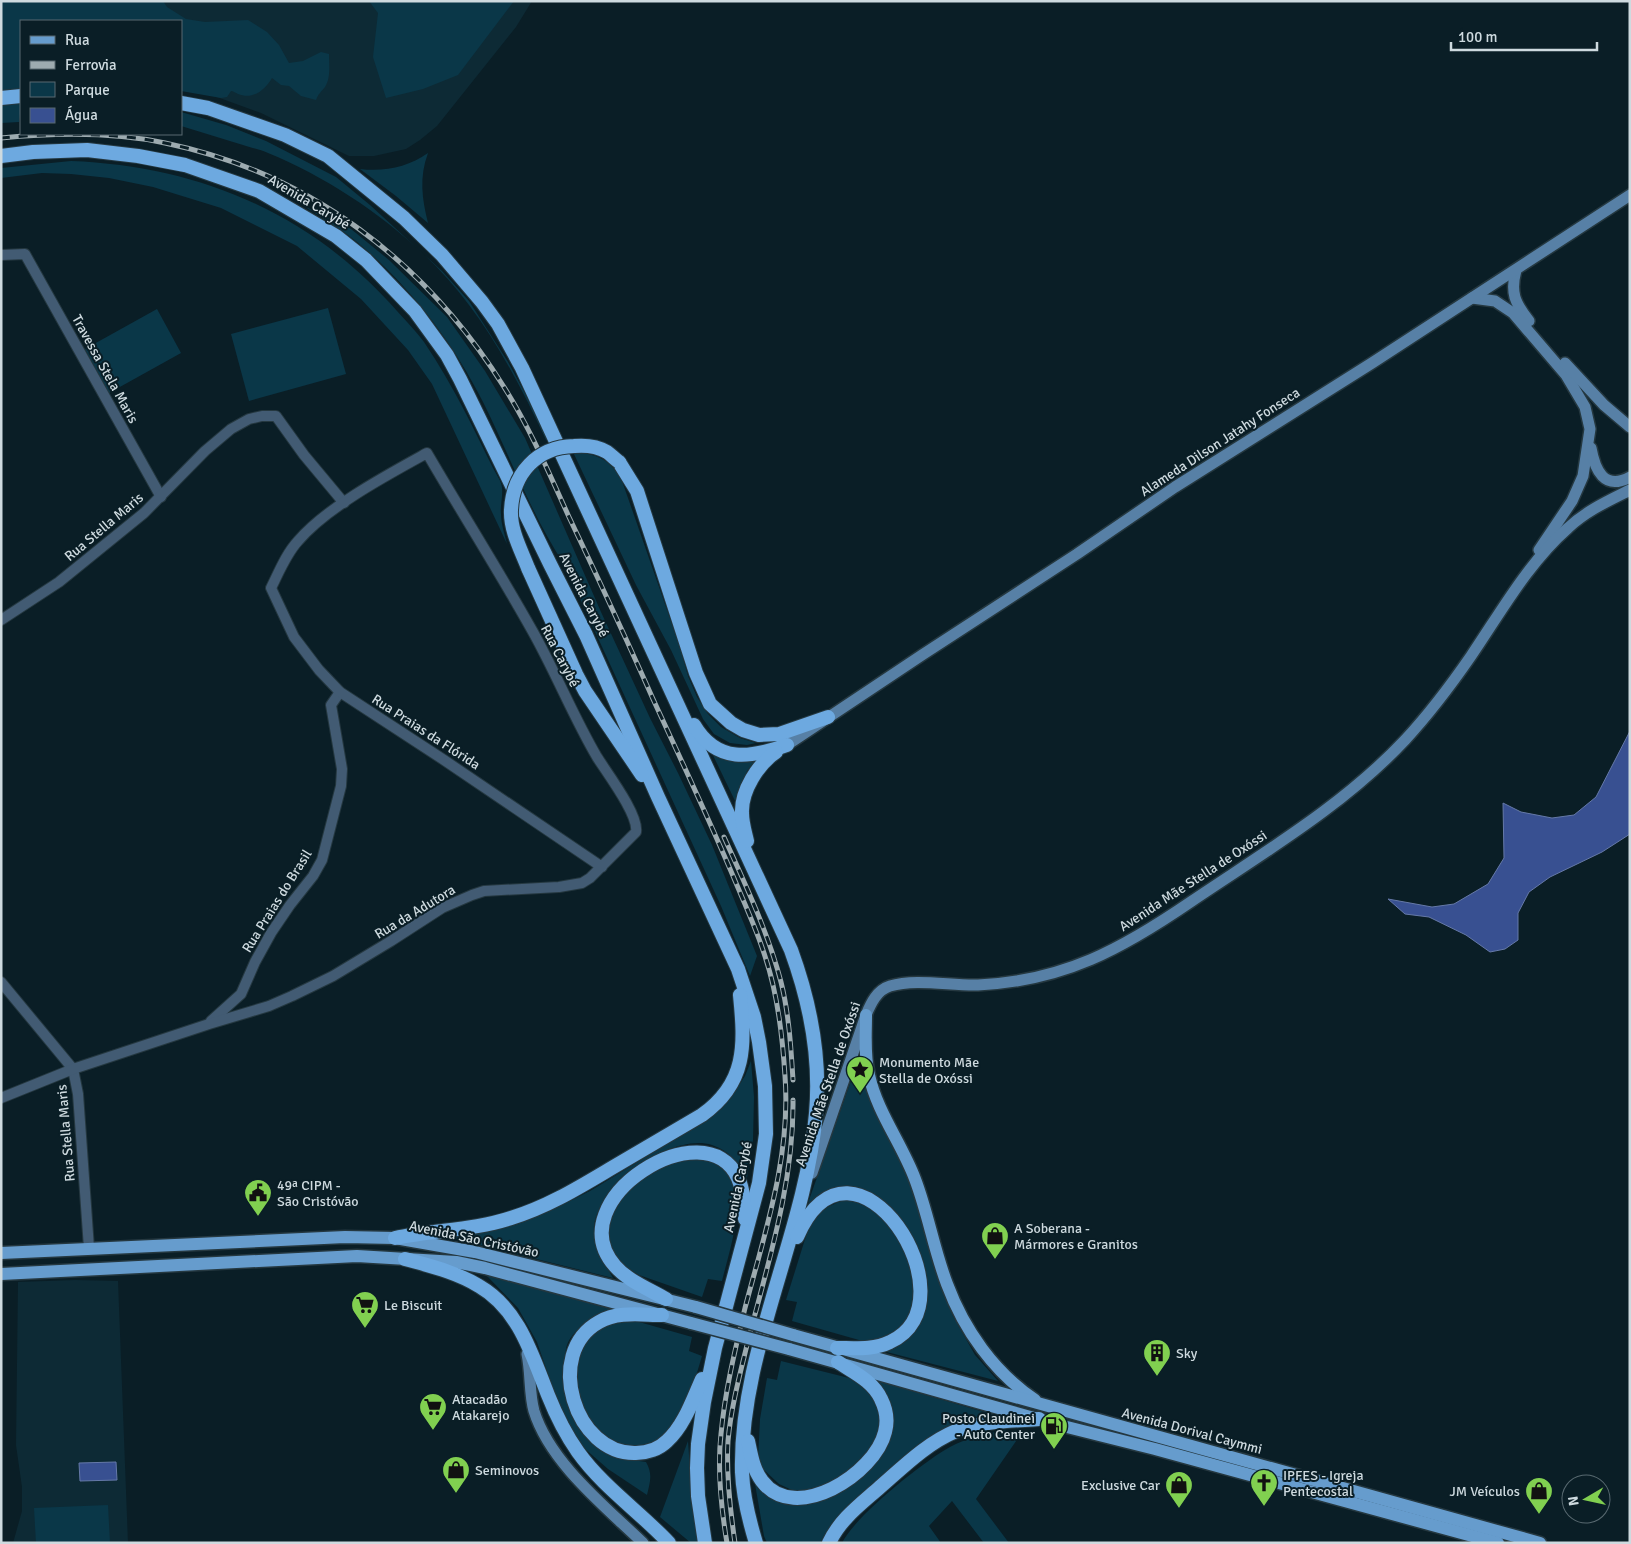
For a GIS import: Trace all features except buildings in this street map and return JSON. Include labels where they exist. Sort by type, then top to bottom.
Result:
[{"type":"highway","points":[[1,98],[20,96]]},
{"type":"highway","points":[[182,103],[208,108],[285,135],[328,156],[404,218],[462,276],[498,324],[522,368],[791,950],[808,1004],[817,1063],[818,1089],[814,1136],[793,1227],[760,1346],[745,1424],[743,1451],[744,1489],[756,1543]]},
{"type":"highway","name":"Avenida Carybé","points":[[1,156],[33,152],[86,150],[138,156],[184,165],[260,191],[336,236],[366,260],[415,311],[447,355],[586,635],[658,798],[738,969],[754,1017],[765,1086],[766,1134],[762,1167],[715,1348]]},
{"type":"highway","points":[[658,798],[576,674],[528,568],[512,526],[512,503],[517,482],[534,459],[544,453],[557,448],[583,445],[607,452],[619,462],[629,475],[637,491],[696,673],[710,704],[730,723],[743,730],[752,734],[771,735],[787,739]]},
{"type":"highway","points":[[642,627],[651,636],[668,666],[701,737],[724,752],[737,755],[761,754],[828,718]]},
{"type":"highway","points":[[766,894],[747,843],[742,812],[745,795],[756,773],[767,758],[787,739]]},
{"type":"highway","points":[[395,1238],[489,1223],[533,1211],[597,1177],[713,1107],[733,1083],[740,1068],[744,1048],[738,969]]},
{"type":"highway","points":[[666,1299],[623,1274],[607,1255],[604,1246],[602,1235],[604,1214],[617,1193],[637,1176],[665,1160],[688,1152],[701,1152],[720,1158],[730,1166],[738,1178],[742,1190],[745,1237]]},
{"type":"highway","points":[[779,1279],[807,1217],[821,1202],[841,1194],[863,1196],[882,1208],[891,1217],[908,1244],[917,1268],[921,1289],[917,1316],[910,1326],[890,1343],[863,1348],[838,1348]]},
{"type":"highway","points":[[405,1258],[439,1268],[480,1286],[506,1309],[524,1336],[556,1414],[580,1454],[601,1479],[669,1543]]},
{"type":"highway","points":[[662,1315],[619,1315],[608,1317],[589,1328],[580,1337],[575,1346],[569,1369],[572,1396],[584,1422],[592,1433],[609,1448],[628,1454],[640,1453],[652,1451],[668,1441],[678,1428],[690,1406],[715,1348]]},
{"type":"highway","points":[[705,1543],[698,1496],[698,1444],[715,1348]]},
{"type":"highway","points":[[745,1424],[755,1468],[761,1481],[771,1490],[795,1499],[806,1498],[833,1488],[849,1479],[879,1446],[885,1434],[887,1423],[886,1411],[874,1388],[838,1362]]},
{"type":"highway","points":[[829,1543],[839,1525],[850,1514],[911,1460],[941,1439],[957,1431],[974,1426],[1041,1412]]},
{"type":"main road","name":"Alameda Dilson Jatahy Fonseca","points":[[828,718],[1175,487],[1630,196]]},
{"type":"main road","points":[[1516,270],[1513,292],[1519,308],[1582,382],[1630,427]]},
{"type":"main road","points":[[1502,304],[1503,297],[1507,292],[1513,292]]},
{"type":"main road","points":[[1472,298],[1488,299],[1502,304],[1566,375],[1585,407],[1590,429],[1592,453],[1597,470],[1601,476],[1614,481],[1630,477]]},
{"type":"main road","points":[[1616,415],[1630,437]]},
{"type":"main road","points":[[1521,580],[1578,489],[1586,465],[1590,429]]},
{"type":"main road","name":"Avenida Mãe Stella de Oxóssi","points":[[793,1227],[866,1015],[871,1003],[886,988],[905,984],[978,985],[1024,979],[1060,971],[1088,962],[1114,950],[1160,923],[1328,809],[1376,768],[1404,740],[1450,685],[1521,580],[1567,528],[1581,517],[1630,490]]},
{"type":"main road","points":[[866,1015],[866,1056],[869,1075],[882,1111],[915,1178],[947,1285],[968,1327],[996,1368],[1041,1412]]},
{"type":"main road","name":"Avenida São Cristóvão","points":[[1,1253],[345,1238],[395,1238],[475,1252],[666,1299],[793,1334]]},
{"type":"main road","name":"Avenida São Cristóvão","points":[[1,1274],[357,1256],[456,1262],[485,1268],[789,1349]]},
{"type":"main road","name":"Avenida Dorival Caymmi","points":[[793,1334],[1155,1449],[1498,1543]]},
{"type":"main road","points":[[524,1336],[530,1367],[534,1411],[555,1451],[581,1484],[643,1543]]},
{"type":"main road","name":"Avenida Dorival Caymmi","points":[[789,1349],[1041,1412],[1540,1543]]},
{"type":"street","name":"Travessa Stela Maris","points":[[1,255],[25,254],[161,497]]},
{"type":"street","name":"Rua Stella Maris","points":[[1,620],[60,582],[144,513],[215,442],[249,419],[262,416],[276,416],[304,455],[344,503]]},
{"type":"street","name":"Rua Carybé","points":[[344,503],[427,452],[534,633],[574,716],[635,820],[636,832],[602,866]]},
{"type":"street","name":"Rua Praias da Flórida","points":[[344,503],[316,524],[297,542],[271,588],[294,637],[319,670],[340,692],[602,866]]},
{"type":"street","name":"Rua Praias do Brasil","points":[[209,1024],[241,994],[255,962],[271,933],[313,876],[322,860],[341,786],[342,769],[331,705],[340,692]]},
{"type":"street","name":"Rua da Adutora","points":[[1,1098],[73,1070],[277,1002],[321,983],[391,942],[442,908],[460,899],[484,891],[582,884],[602,866]]},
{"type":"street","name":"Rua Stella Maris","points":[[1,982],[73,1070],[78,1094],[89,1248]]},
{"type":"shaded area","points":[[1,1],[532,1],[516,27],[437,126],[406,149],[374,156],[349,156],[261,113],[217,97],[182,20],[20,20],[20,85]]},
{"type":"shaded area","points":[[118,1281],[128,1543],[13,1543],[22,1511],[22,1487],[16,1445],[18,1282]]},
{"type":"green space","points":[[1,1],[163,1],[167,7],[186,19],[205,22],[248,20],[267,32],[279,45],[289,63],[303,61],[321,52],[329,54],[328,79],[316,100],[301,96],[289,86],[281,85],[272,78],[262,90],[254,95],[243,96],[231,91],[227,97],[221,98],[182,91],[182,20],[20,20],[20,89],[1,92]]},
{"type":"green space","points":[[369,1],[514,1],[458,75],[423,89],[386,98],[373,57],[378,13]]},
{"type":"green space","points":[[20,102],[19,122],[1,123],[1,105]]},
{"type":"green space","points":[[182,112],[226,125],[266,141],[336,177],[424,254],[379,216],[352,197],[296,166],[262,150],[182,126]]},
{"type":"green space","points":[[428,153],[423,171],[422,188],[428,223],[360,169],[378,170],[396,167],[412,162]]},
{"type":"green space","points":[[71,161],[118,165],[164,173],[208,185],[250,201],[290,222],[328,247],[364,277],[421,338],[430,350],[459,401],[501,483],[501,518],[507,544],[432,384],[408,350],[361,299],[297,246],[221,208],[153,187],[109,178],[42,173],[1,178],[1,168]]},
{"type":"green space","points":[[304,206],[351,229],[389,260],[447,317],[485,371],[525,438],[601,612],[712,845],[757,956],[750,976],[721,906],[564,564],[541,525],[493,422],[471,380],[444,336],[394,277],[357,242]]},
{"type":"green space","points":[[429,259],[442,271],[469,301],[508,362],[547,440],[511,370],[491,337],[450,281]]},
{"type":"green space","points":[[328,308],[346,374],[249,401],[231,334]]},
{"type":"green space","points":[[157,309],[181,353],[109,393],[85,349]]},
{"type":"green space","points":[[573,452],[601,458],[621,478],[680,647],[688,676],[697,697],[708,714],[721,727],[740,738],[756,743],[747,745],[730,743],[714,734],[703,719],[671,650],[636,585]]},
{"type":"green space","points":[[710,749],[757,759],[747,771],[737,805]]},
{"type":"green space","points":[[859,1058],[920,1208],[941,1284],[953,1316],[975,1355],[998,1381],[883,1351],[899,1344],[912,1333],[919,1324],[925,1308],[927,1289],[923,1268],[916,1247],[906,1227],[893,1210],[878,1197],[862,1190],[841,1189],[808,1203]]},
{"type":"green space","points":[[751,1061],[754,1097],[753,1140],[747,1178],[729,1154],[712,1145],[695,1143],[676,1147],[656,1155],[637,1167],[606,1198],[597,1215],[594,1232],[596,1244],[613,1278],[448,1237],[506,1225],[543,1214],[590,1191],[710,1118],[732,1096],[745,1076]]},
{"type":"green space","points":[[686,1156],[707,1159],[722,1165],[733,1178],[737,1191],[736,1223],[722,1281],[708,1279],[702,1297],[639,1275],[618,1263],[607,1238],[607,1220],[618,1199],[656,1169]]},
{"type":"green space","points":[[852,1200],[881,1213],[906,1251],[915,1286],[913,1310],[900,1328],[884,1339],[866,1342],[792,1321],[797,1302],[786,1300],[811,1220],[821,1210],[841,1201]]},
{"type":"green space","points":[[486,1275],[611,1309],[586,1323],[570,1339],[566,1351],[565,1392],[574,1418],[598,1447],[614,1456],[646,1462],[650,1474],[647,1495],[608,1469],[584,1448],[560,1409],[537,1342],[518,1308]]},
{"type":"green space","points":[[632,1320],[692,1337],[689,1351],[702,1356],[686,1403],[674,1425],[658,1442],[638,1449],[617,1446],[599,1434],[580,1400],[574,1382],[578,1353],[582,1342],[589,1333],[603,1325]]},
{"type":"green space","points":[[781,1361],[857,1380],[875,1396],[881,1416],[880,1436],[869,1454],[837,1482],[810,1492],[794,1491],[779,1484],[763,1469],[758,1459],[760,1419],[767,1378],[777,1380]]},
{"type":"green space","points":[[875,1380],[1001,1417],[905,1456],[839,1516],[820,1543],[767,1543],[764,1536],[754,1478],[785,1501],[799,1504],[818,1501],[883,1449]]},
{"type":"green space","points":[[1005,1430],[1021,1434],[976,1499],[1009,1543],[984,1543],[952,1501],[929,1526],[941,1543],[842,1543],[849,1532],[875,1504],[938,1454],[963,1441]]},
{"type":"green space","points":[[688,1441],[692,1498],[699,1543],[691,1543],[660,1517]]},
{"type":"green space","points":[[108,1505],[110,1543],[36,1543],[34,1508]]},
{"type":"water","points":[[1630,731],[1630,834],[1602,852],[1550,877],[1529,892],[1518,913],[1518,940],[1505,949],[1490,952],[1466,935],[1429,917],[1405,914],[1388,899],[1432,907],[1454,904],[1488,884],[1504,858],[1503,803],[1521,812],[1552,818],[1574,815],[1596,797]]},
{"type":"water","points":[[116,1462],[117,1480],[80,1481],[79,1463]]},
{"type":"railway","points":[[1,138],[41,135]]},
{"type":"railway","points":[[104,135],[165,143],[218,157],[268,176],[315,200],[360,229],[401,263],[439,300],[473,342],[504,387],[531,435],[706,814],[752,920],[770,972],[778,1008],[782,1041],[786,1106],[784,1135],[775,1194],[745,1308],[723,1418],[720,1475],[721,1502],[727,1543]]},
{"type":"railway","points":[[724,837],[748,890],[776,963],[788,1019],[793,1080]]},
{"type":"railway","points":[[735,1543],[728,1479],[729,1428],[739,1378],[784,1192],[792,1131],[793,1100]]},
{"type":"place","name":"Monumento Mãe Stella de Oxóssi","points":[[860,1094]]},
{"type":"place","name":"49ª CIPM - São Cristóvão","points":[[258,1217]]},
{"type":"place","name":"A Soberana - Mármores e Granitos","points":[[995,1260]]},
{"type":"place","name":"Le Biscuit","points":[[365,1329]]},
{"type":"place","name":"Sky","points":[[1157,1377]]},
{"type":"place","name":"Atacadão Atakarejo","points":[[433,1431]]},
{"type":"place","name":"Posto Claudinei - Auto Center","points":[[1054,1450]]},
{"type":"place","name":"Seminovos","points":[[456,1494]]},
{"type":"place","name":"IPFES - Igreja Pentecostal","points":[[1264,1507]]},
{"type":"place","name":"Exclusive Car","points":[[1179,1509]]},
{"type":"place","name":"JM Veículos","points":[[1539,1515]]}]
